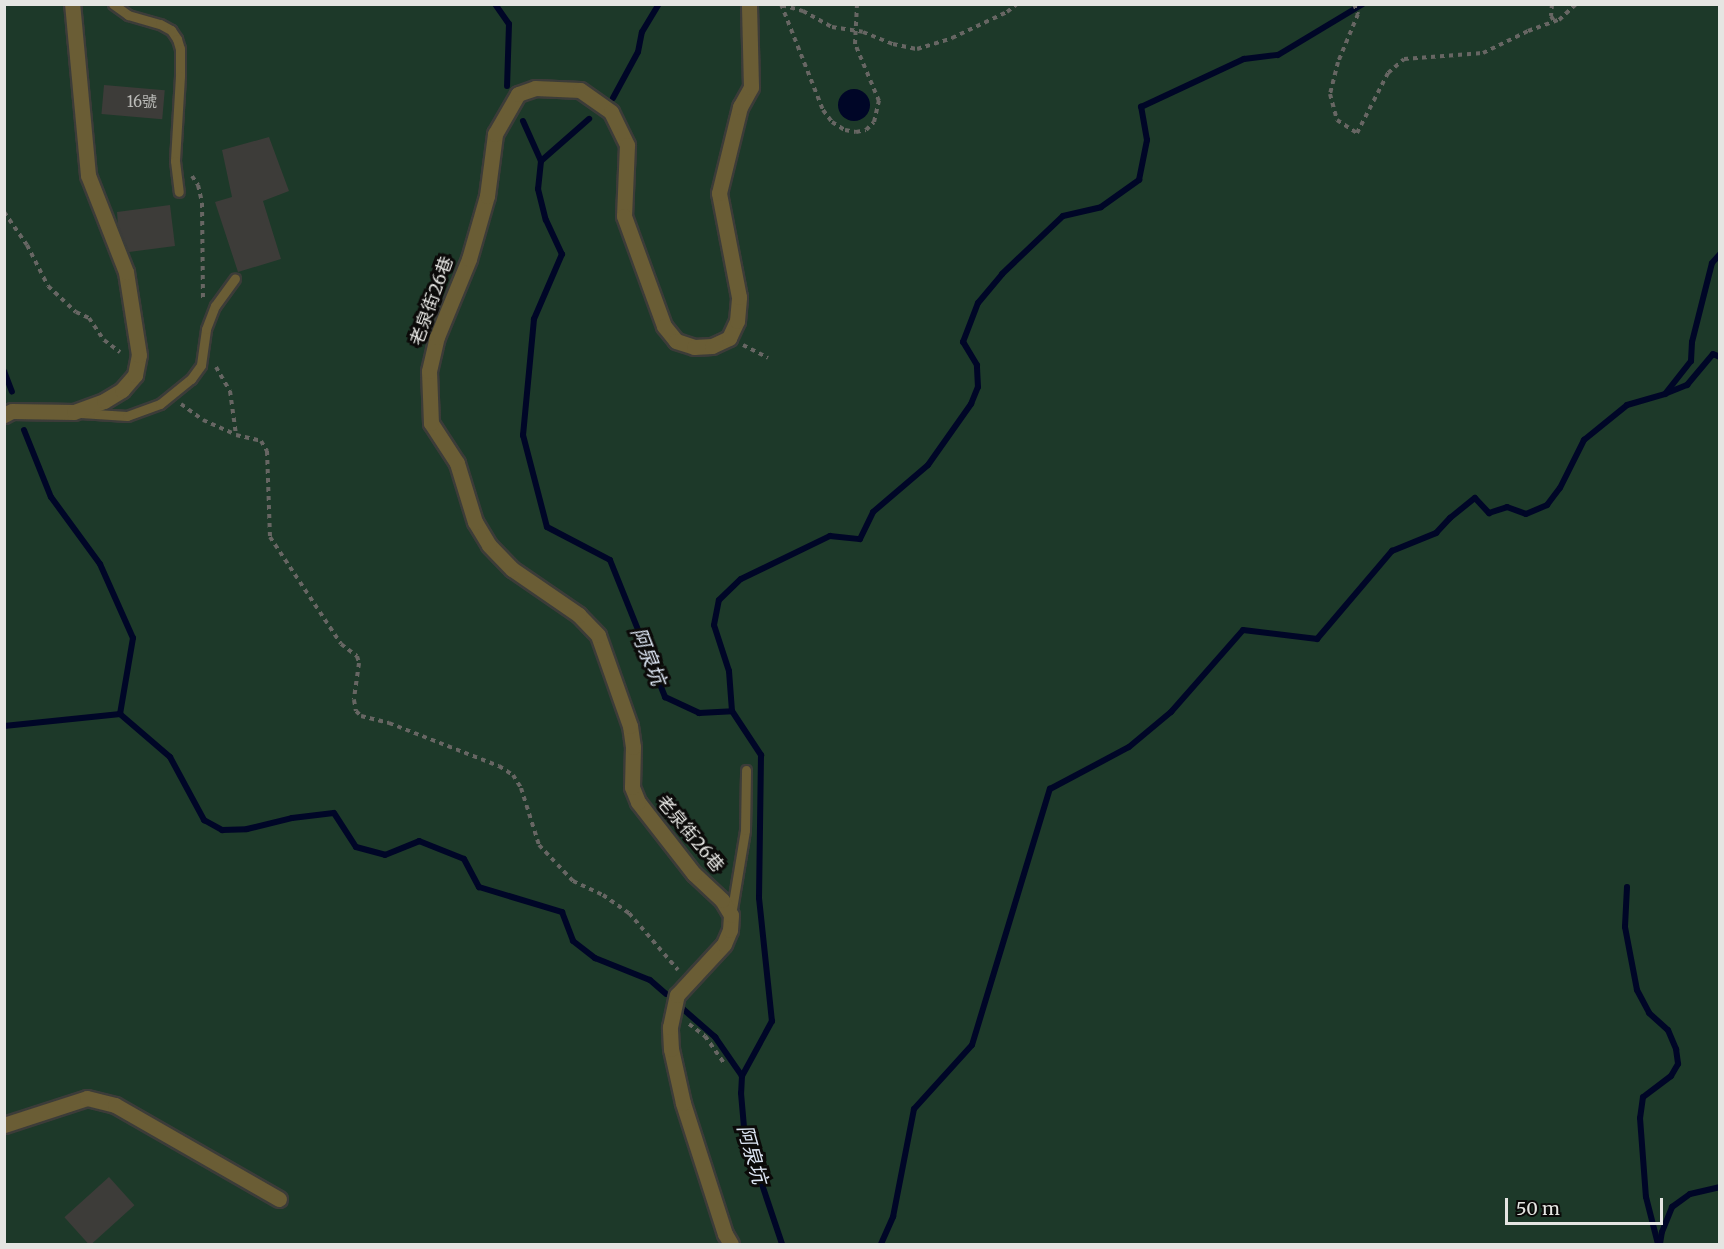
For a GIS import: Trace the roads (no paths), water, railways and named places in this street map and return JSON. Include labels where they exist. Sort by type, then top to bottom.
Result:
[{"type":"street","points":[[4,415],[12,411],[74,412],[104,401],[122,390],[135,375],[139,355],[126,272],[88,175],[72,4]]},
{"type":"street","name":"老泉街26巷","points":[[731,915],[722,900],[694,874],[638,802],[632,787],[633,747],[630,726],[598,635],[579,615],[512,568],[489,544],[476,522],[457,464],[431,423],[429,371],[437,337],[469,259],[487,196],[495,134],[518,94],[535,88],[580,90],[611,112],[627,145],[624,216],[663,326],[676,341],[694,347],[712,346],[729,338],[737,321],[739,297],[719,193],[740,107],[751,87],[749,4]]},
{"type":"street","points":[[731,915],[730,930],[724,944],[677,996],[672,1010],[671,1049],[683,1103],[725,1234],[731,1245]]},
{"type":"street","points":[[4,1125],[87,1098],[115,1105],[279,1199]]},
{"type":"lane","points":[[112,4],[128,15],[160,24],[171,30],[177,39],[180,49],[180,76],[175,161],[179,192]]},
{"type":"lane","points":[[74,412],[127,416],[160,404],[191,379],[201,365],[206,329],[215,306],[235,278]]},
{"type":"lane","points":[[731,915],[745,830],[746,770]]},
{"type":"water","points":[[854,89],[865,94],[870,105],[865,116],[854,121],[843,116],[838,105],[843,94]]},
{"type":"waterway","name":"阿泉坑","points":[[495,4],[509,24],[507,86]]},
{"type":"waterway","points":[[613,98],[638,52],[642,32],[659,4]]},
{"type":"waterway","points":[[732,711],[729,671],[714,625],[719,600],[741,579],[830,536],[860,539],[873,512],[928,465],[971,404],[978,387],[977,365],[963,342],[978,303],[1002,274],[1063,216],[1101,207],[1139,180],[1147,140],[1141,107],[1244,59],[1278,55],[1363,4]]},
{"type":"waterway","points":[[541,161],[589,119]]},
{"type":"waterway","name":"阿泉坑","points":[[523,121],[541,161],[538,189],[546,220],[562,254],[534,319],[523,435],[547,527],[610,560],[665,697],[699,713],[732,711],[761,755],[759,898],[772,1021],[742,1076],[741,1093],[744,1131],[782,1244]]},
{"type":"waterway","points":[[881,1244],[893,1217],[914,1109],[972,1045],[1050,789],[1129,747],[1171,712],[1243,630],[1317,639],[1392,551],[1436,533],[1450,518],[1475,498],[1489,513],[1507,507],[1526,514],[1547,505],[1560,488],[1584,440],[1627,405],[1665,394],[1691,361],[1692,342],[1712,263],[1720,254]]},
{"type":"waterway","points":[[1667,393],[1687,385],[1713,354],[1720,357]]},
{"type":"waterway","points":[[4,371],[12,392]]},
{"type":"waterway","points":[[24,430],[51,497],[100,564],[133,638],[120,714]]},
{"type":"waterway","points":[[4,726],[120,714],[170,757],[204,820],[222,830],[247,829],[292,818],[334,813],[356,847],[385,855],[419,841],[464,859],[479,887],[562,912],[573,941],[595,958],[650,980],[666,994]]},
{"type":"waterway","points":[[1627,887],[1625,927],[1637,990],[1649,1013],[1668,1030],[1676,1049],[1678,1064],[1671,1076],[1643,1097],[1640,1118],[1646,1197],[1658,1244]]},
{"type":"waterway","points":[[683,1009],[715,1037],[742,1076]]},
{"type":"waterway","points":[[1660,1244],[1672,1207],[1690,1194],[1720,1187]]}]
